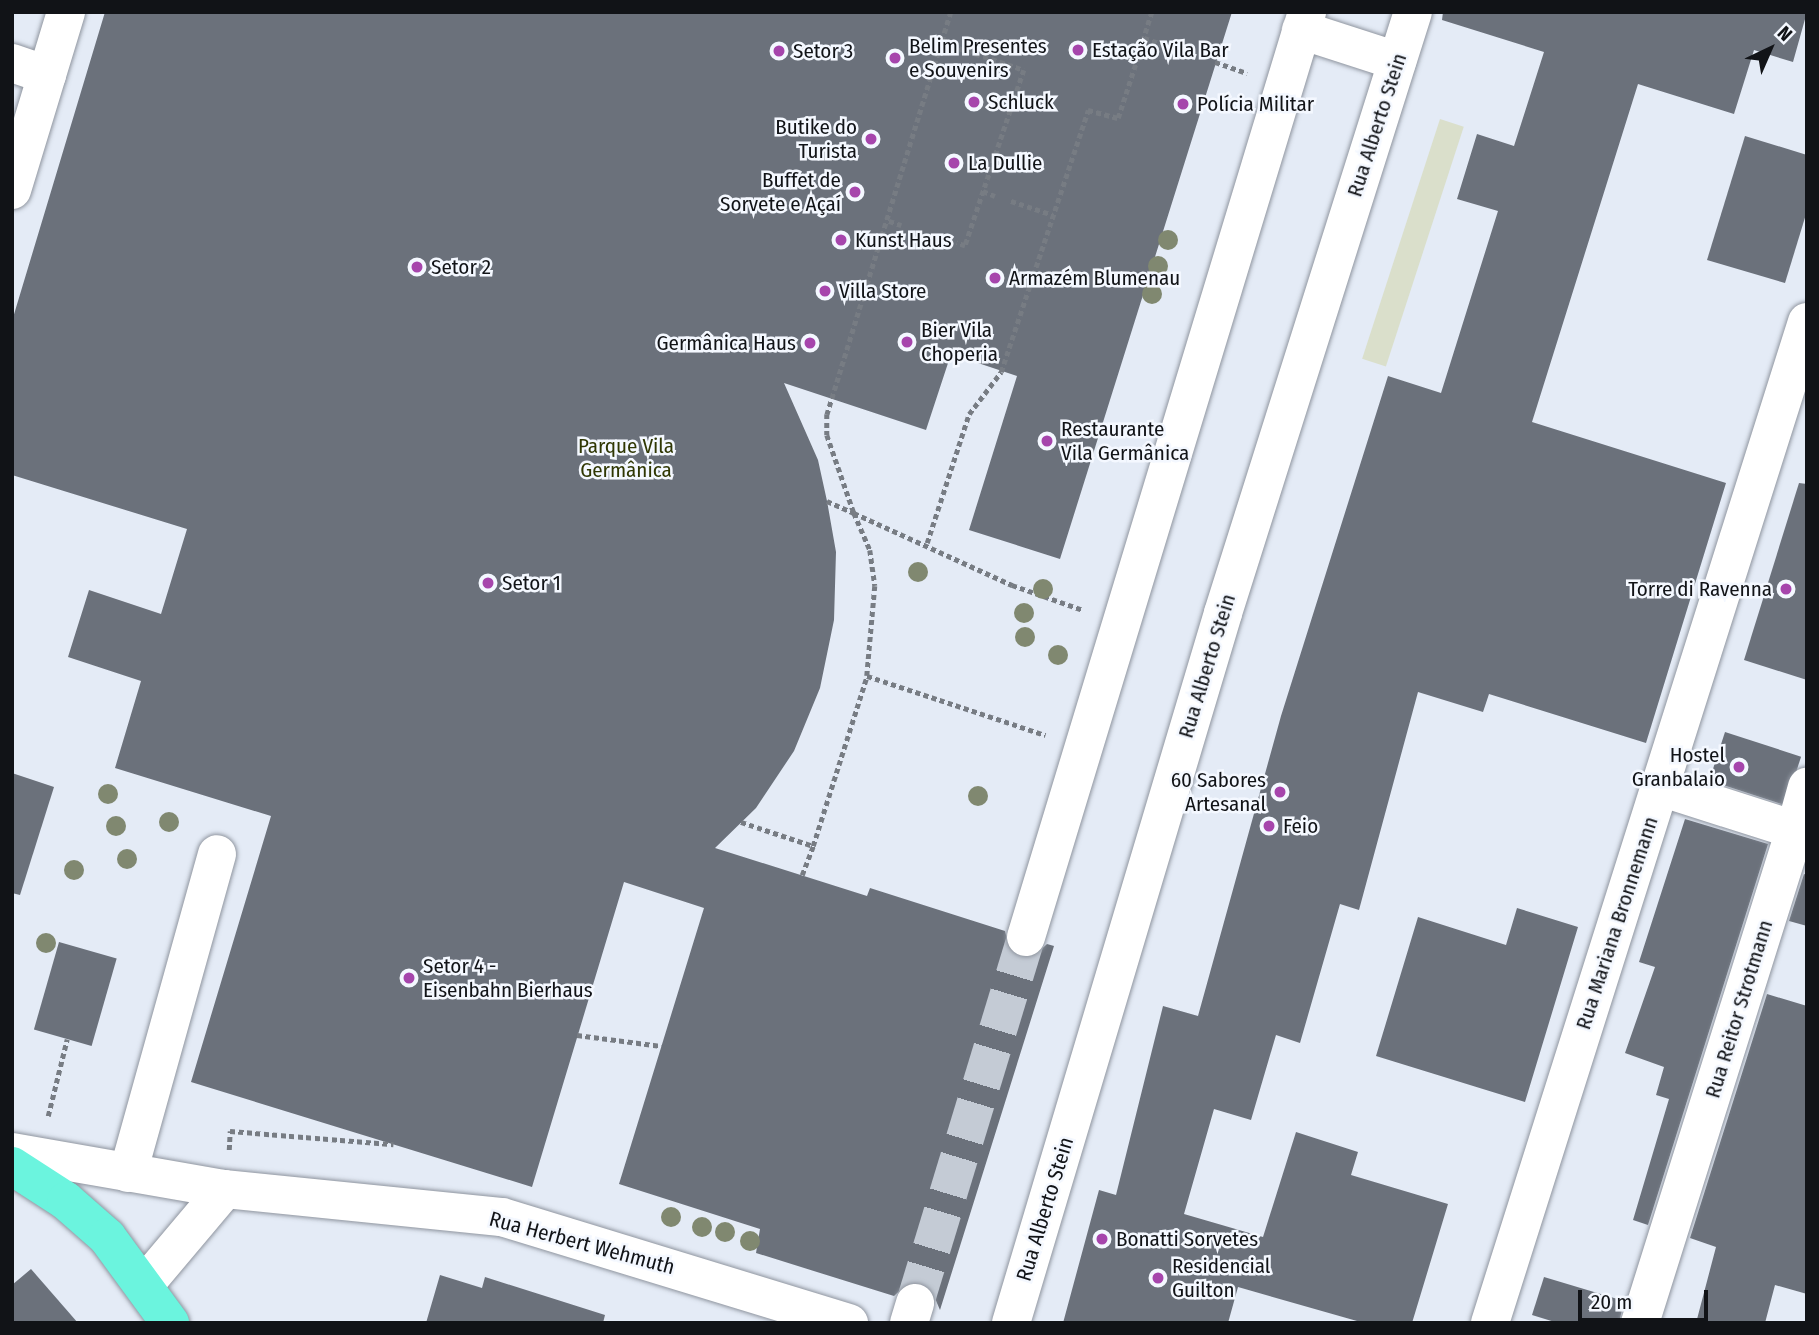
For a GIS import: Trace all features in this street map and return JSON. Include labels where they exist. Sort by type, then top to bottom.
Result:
[{"type":"main road","points":[[12,1166],[66,1200],[107,1237],[145,1284],[170,1323]]},
{"type":"street","points":[[12,190],[30,69],[66,12]]},
{"type":"street","name":"Rua Alberto Stein","points":[[1011,1323],[1223,613],[1413,12]]},
{"type":"street","points":[[1026,937],[1304,21],[1397,61]]},
{"type":"street","name":"Rua Mariana Bronnemann","points":[[1490,1323],[1807,322]]},
{"type":"street","points":[[1660,787],[1794,830]]},
{"type":"street","name":"Rua Reitor Strotmann","points":[[1640,1323],[1807,787]]},
{"type":"street","points":[[128,1173],[217,854]]},
{"type":"street","name":"Rua Herbert Wehmuth","points":[[12,1152],[225,1189],[502,1217],[849,1323]]},
{"type":"street","points":[[145,1284],[225,1189]]},
{"type":"path","points":[[802,875],[867,676],[875,586],[870,550],[827,435],[827,414],[889,221],[951,12]]},
{"type":"path","points":[[928,543],[969,414],[1001,372],[1088,110],[1118,118],[1152,12]]},
{"type":"path","points":[[1144,38],[1176,50]]},
{"type":"path","points":[[942,43],[1024,70],[965,246],[957,243]]},
{"type":"path","points":[[983,191],[995,196]]},
{"type":"path","points":[[1011,201],[1053,215]]},
{"type":"path","points":[[889,221],[901,225]]},
{"type":"path","points":[[827,501],[928,543],[1048,600]]},
{"type":"path","points":[[867,676],[1084,746]]},
{"type":"path","points":[[741,822],[813,846]]},
{"type":"path","points":[[577,1035],[661,1046]]},
{"type":"path","points":[[47,1128],[68,1039]]},
{"type":"path","points":[[230,1139],[230,1131],[375,1147],[393,1144]]},
{"type":"green space","points":[[1440,119],[1464,127],[1386,366],[1362,359]]},
{"type":"building","name":"Parque Vila Germânica","points":[[105,12],[1232,12],[1060,559],[969,530],[1017,376],[951,354],[926,430],[784,383],[818,460],[827,501],[836,552],[834,620],[820,688],[794,751],[756,808],[715,848],[867,896],[870,888],[1005,931],[1010,951],[1020,958],[1032,958],[1047,944],[1054,946],[940,1310],[931,1289],[922,1282],[909,1282],[894,1296],[756,1253],[760,1229],[619,1184],[704,908],[624,882],[532,1187],[191,1082],[271,816],[115,768],[141,681],[68,657],[89,590],[161,614],[187,529],[12,475],[12,321]]},
{"type":"building","points":[[1443,12],[1807,12],[1793,62],[1754,50],[1734,114],[1638,84],[1532,422],[1726,483],[1646,743],[1489,694],[1483,712],[1418,692],[1359,910],[1340,904],[1300,1043],[1276,1035],[1251,1120],[1214,1109],[1184,1214],[1263,1237],[1296,1132],[1358,1152],[1351,1175],[1448,1204],[1412,1323],[1364,1323],[1238,1287],[1228,1323],[1063,1323],[1099,1190],[1116,1195],[1163,1006],[1198,1016],[1281,716],[1388,376],[1441,393],[1498,211],[1457,199],[1477,134],[1514,146],[1544,52],[1442,20]]},
{"type":"building","points":[[1745,136],[1807,155],[1807,211],[1785,283],[1707,260]]},
{"type":"building","name":"Torre di Ravenna","points":[[1799,483],[1807,484],[1807,680],[1744,660]]},
{"type":"building","points":[[1725,732],[1801,757],[1785,805],[1709,781]]},
{"type":"building","points":[[12,773],[54,787],[20,895],[12,893]]},
{"type":"building","points":[[1685,819],[1768,844],[1648,1225],[1633,1220],[1669,1099],[1656,1095],[1664,1067],[1625,1053],[1655,967],[1639,962]]},
{"type":"building","points":[[1804,874],[1807,875],[1807,926],[1789,921]]},
{"type":"building","points":[[1517,908],[1578,927],[1525,1102],[1376,1056],[1418,917],[1506,945]]},
{"type":"building","points":[[59,942],[117,959],[92,1046],[34,1029]]},
{"type":"building","points":[[1767,994],[1807,1006],[1807,1294],[1775,1285],[1765,1323],[1696,1323],[1716,1247],[1690,1238]]},
{"type":"building","points":[[31,1269],[78,1323],[12,1323],[12,1285]]},
{"type":"building","points":[[440,1275],[482,1288],[485,1277],[605,1315],[603,1323],[426,1323]]},
{"type":"building","points":[[1544,1277],[1624,1301],[1619,1323],[1558,1323],[1532,1315]]},
{"type":"tunnel","points":[[915,1303],[1026,937]]},
{"type":"place","name":"Estação Vila Bar","points":[[1078,50]]},
{"type":"place","name":"Setor 3","points":[[779,51]]},
{"type":"place","name":"Belim Presentes e Souvenirs","points":[[895,58]]},
{"type":"place","name":"Schluck","points":[[974,102]]},
{"type":"place","name":"Polícia Militar","points":[[1183,104]]},
{"type":"place","name":"Butike do Turista","points":[[871,139]]},
{"type":"place","name":"La Dullie","points":[[954,163]]},
{"type":"place","name":"Buffet de Sorvete e Açaí","points":[[855,192]]},
{"type":"place","name":"Kunst Haus","points":[[841,240]]},
{"type":"place","name":"Setor 2","points":[[417,267]]},
{"type":"place","name":"Armazém Blumenau","points":[[995,278]]},
{"type":"place","name":"Villa Store","points":[[825,291]]},
{"type":"place","name":"Bier Vila Choperia","points":[[907,342]]},
{"type":"place","name":"Germânica Haus","points":[[810,343]]},
{"type":"place","name":"Restaurante Vila Germânica","points":[[1047,441]]},
{"type":"place","name":"Setor 1","points":[[488,583]]},
{"type":"place","name":"Torre di Ravenna","points":[[1786,589]]},
{"type":"place","name":"Hostel Granbalaio","points":[[1739,767]]},
{"type":"place","name":"60 Sabores Artesanal","points":[[1280,792]]},
{"type":"place","name":"Feio","points":[[1269,826]]},
{"type":"place","name":"Setor 4 - Eisenbahn Bierhaus","points":[[409,978]]},
{"type":"place","name":"Bonatti Sorvetes","points":[[1102,1239]]},
{"type":"place","name":"Residencial Guilton","points":[[1158,1278]]}]
